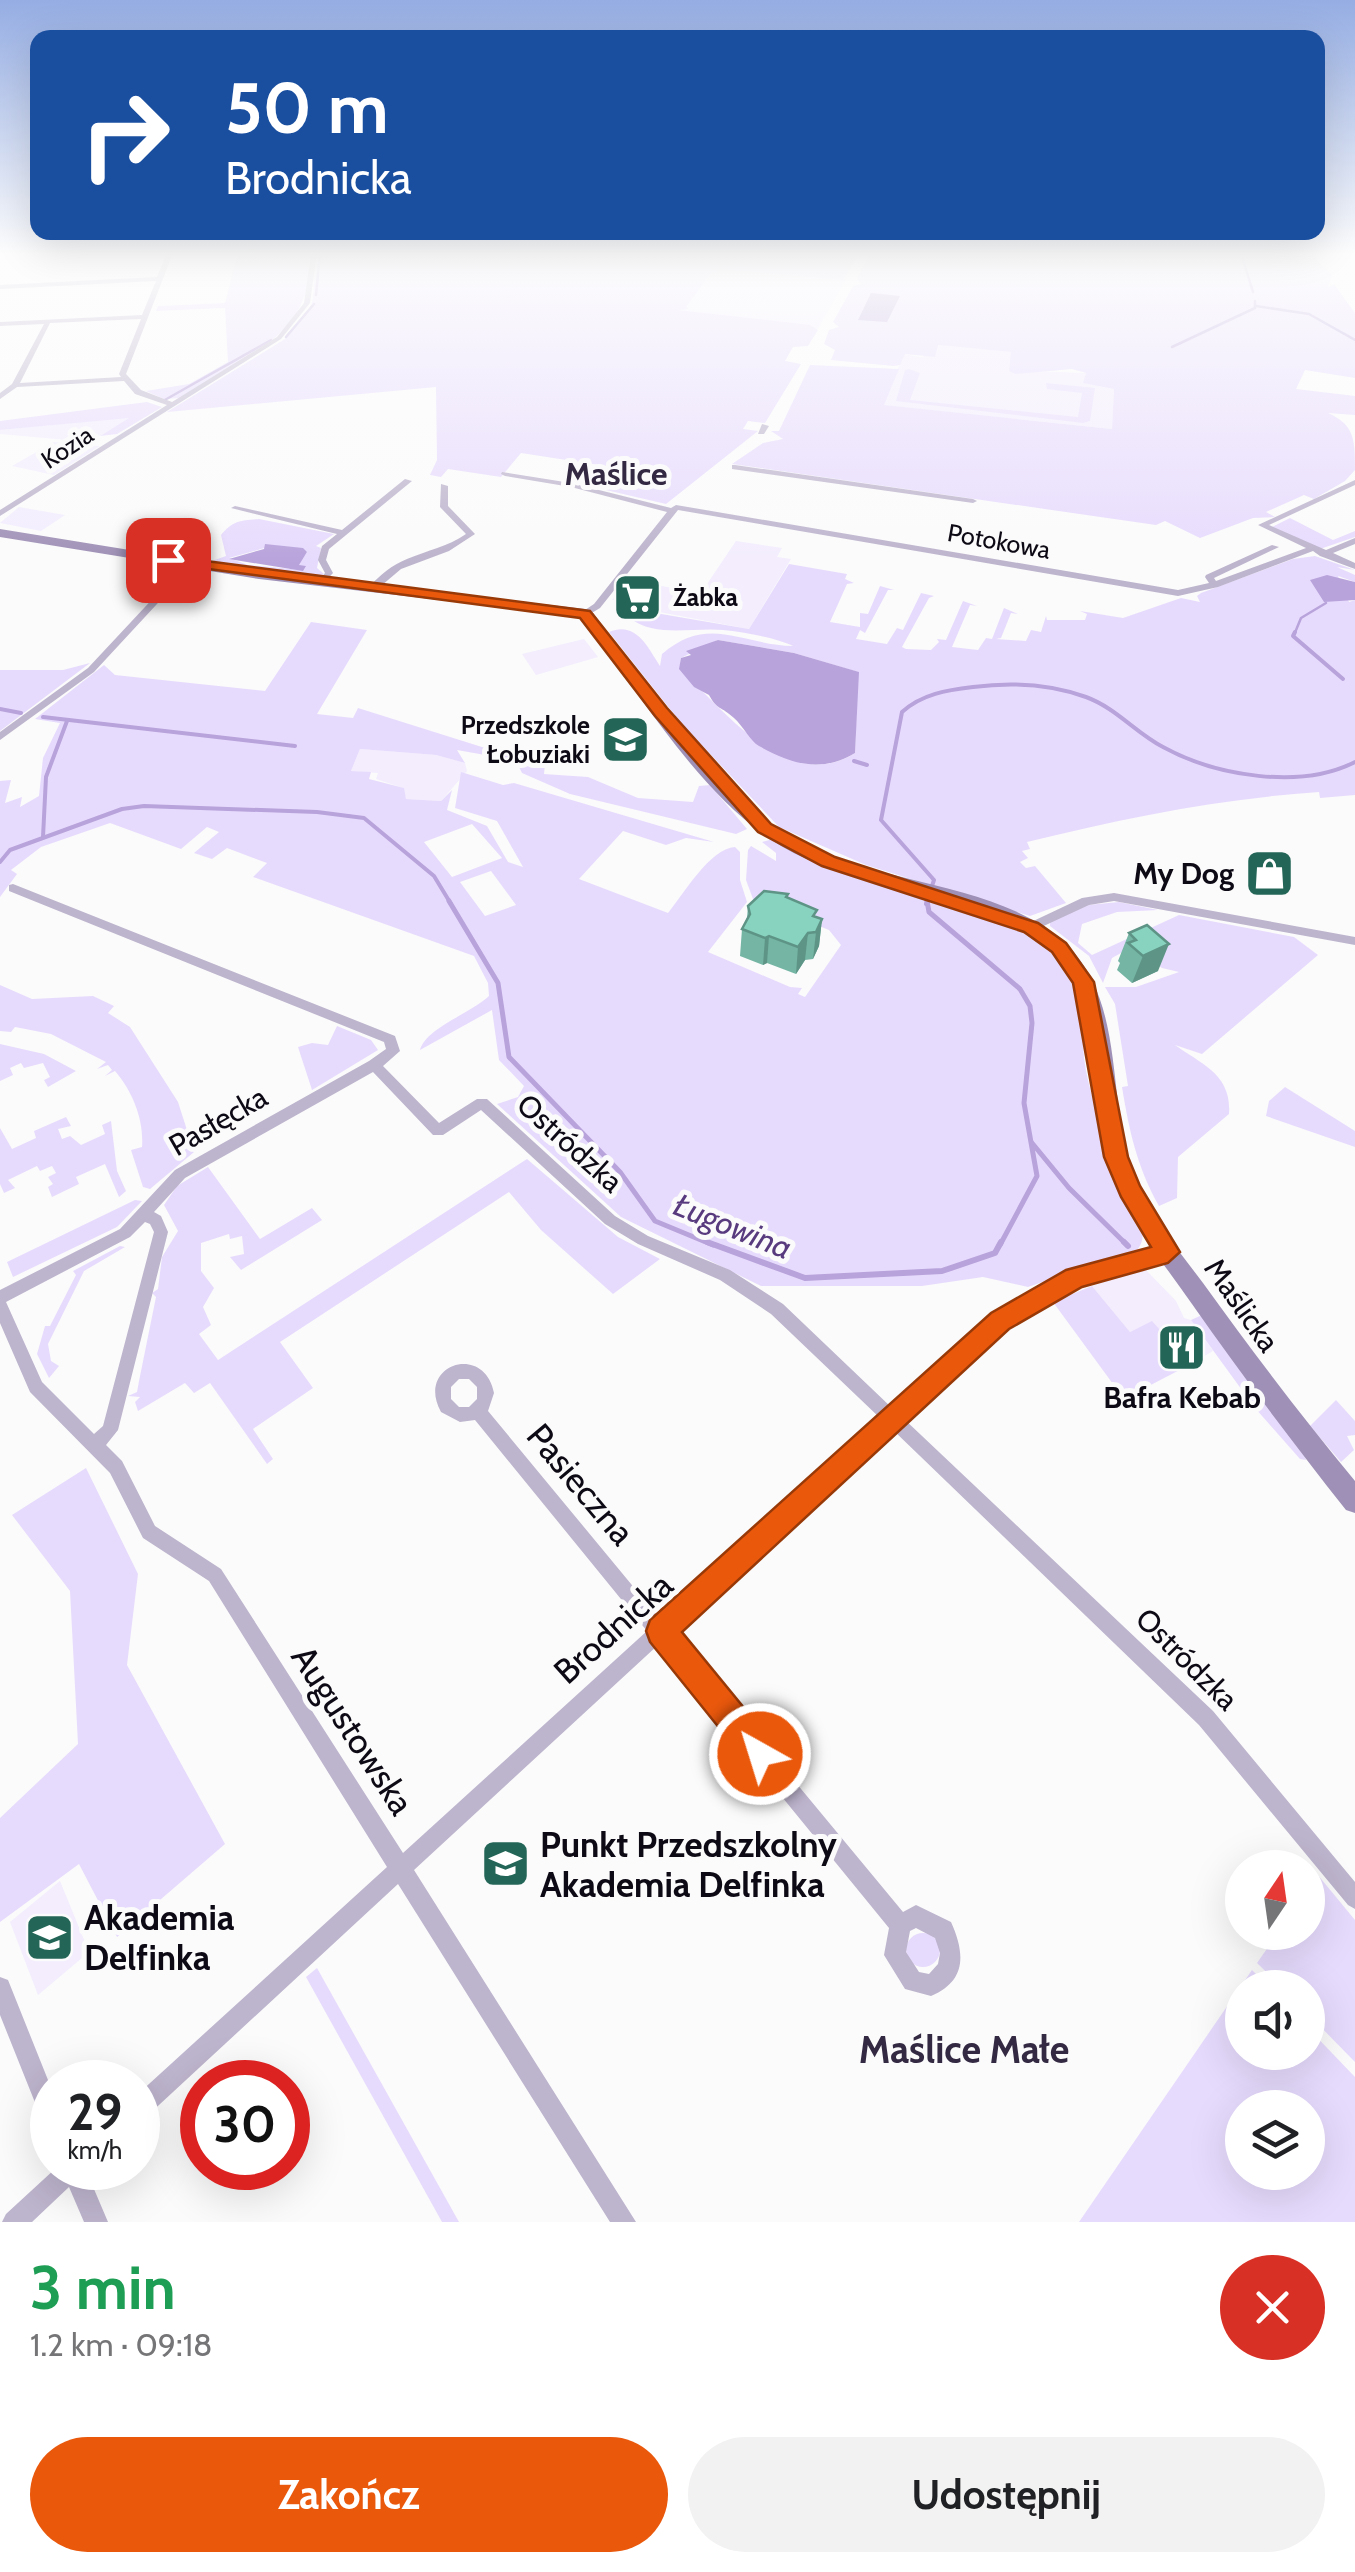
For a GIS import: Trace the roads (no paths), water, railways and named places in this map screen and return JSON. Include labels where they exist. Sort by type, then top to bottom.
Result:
[{"type":"street","points":[[0,396],[15,385],[30,357]]},
{"type":"street","points":[[128,357],[122,371],[124,379],[152,400],[173,405]]},
{"type":"street","name":"Kozia","points":[[0,514],[254,357]]},
{"type":"street","points":[[15,385],[124,379]]},
{"type":"street","points":[[735,467],[973,501]]},
{"type":"street","name":"Potokowa","points":[[505,474],[674,509],[1166,592],[1188,592],[1215,585],[1310,549]]},
{"type":"street","points":[[321,583],[329,573],[322,560],[325,548],[408,481]]},
{"type":"street","points":[[1355,482],[1262,525],[1355,566]]},
{"type":"street","points":[[372,589],[401,562],[458,546],[472,534],[444,507],[444,486]]},
{"type":"street","points":[[235,508],[342,532]]},
{"type":"street","points":[[0,533],[321,583],[584,614],[598,606],[674,509]]},
{"type":"street","points":[[1323,554],[1355,540]]},
{"type":"street","points":[[1215,585],[1208,578],[1275,547]]},
{"type":"street","points":[[0,737],[91,670],[190,564]]},
{"type":"street","name":"Maślicka","points":[[584,614],[661,712],[764,828],[816,856],[1031,928],[1059,948],[1086,987],[1116,1157],[1129,1190],[1259,1382],[1355,1501]]},
{"type":"street","points":[[14,888],[390,1040],[393,1051],[374,1065]]},
{"type":"street","points":[[1031,928],[1086,901],[1114,897],[1355,940]]},
{"type":"street","name":"Pasłęcka","points":[[0,1302],[125,1233],[180,1174],[374,1065]]},
{"type":"street","name":"Ostródzka","points":[[374,1065],[438,1130],[482,1104],[620,1228],[725,1275],[777,1309],[1206,1718],[1355,1898]]},
{"type":"street","points":[[95,1444],[110,1430],[161,1232],[156,1220],[145,1215]]},
{"type":"street","name":"Brodnicka","points":[[160,2089],[986,1332],[1034,1298],[1075,1278],[1168,1252]]},
{"type":"street","name":"Augustowska","points":[[0,1302],[36,1386],[124,1478],[149,1532],[216,1576],[624,2222]]},
{"type":"street","name":"Pasieczna","points":[[476,1410],[900,1926]]},
{"type":"street","points":[[0,1988],[30,2062]]},
{"type":"street","points":[[14,2222],[49,2190]]},
{"type":"street","points":[[82,2190],[96,2222]]},
{"type":"waterway","points":[[163,401],[241,357]]},
{"type":"waterway","points":[[1294,635],[1301,618],[1326,603]]},
{"type":"waterway","points":[[1295,632],[1293,636],[1343,679]]},
{"type":"waterway","name":"Ługowina","points":[[927,901],[934,880],[881,820],[902,712],[935,694],[1002,685],[1030,685],[1072,693],[1107,707],[1163,747],[1233,772],[1309,776],[1355,762]]},
{"type":"waterway","points":[[0,709],[21,713]]},
{"type":"waterway","points":[[43,717],[295,746]]},
{"type":"waterway","points":[[43,837],[46,777],[67,721]]},
{"type":"waterway","points":[[854,761],[867,765]]},
{"type":"waterway","name":"Ługowina","points":[[0,862],[10,850],[122,809],[144,806],[317,812],[364,818],[434,876],[451,904]]},
{"type":"waterway","name":"Ługowina","points":[[449,901],[498,983],[509,1057],[620,1172],[655,1221],[713,1245]]},
{"type":"waterway","name":"Ługowina","points":[[927,901],[929,912],[1020,989],[1030,1006],[1032,1023],[1024,1103],[1037,1176],[1000,1245]]},
{"type":"waterway","points":[[1032,1143],[1069,1188],[1127,1245]]},
{"type":"waterway","name":"Ługowina","points":[[707,1242],[805,1278],[942,1271],[995,1253],[1001,1242]]},
{"type":"waterway","points":[[1124,1242],[1127,1245]]},
{"type":"place","name":"Żabka","points":[[638,597]]},
{"type":"place","name":"Przedszkole Łobuziaki","points":[[625,739]]},
{"type":"place","name":"My Dog","points":[[1269,873]]},
{"type":"place","name":"Bafra Kebab","points":[[1182,1348]]},
{"type":"place","name":"Punkt Przedszkolny Akademia Delfinka","points":[[505,1864]]},
{"type":"place","name":"Akademia Delfinka","points":[[49,1937]]},
{"type":"district","name":"Maślice","points":[[616,473]]},
{"type":"district","name":"Maślice Małe","points":[[964,2049]]}]
